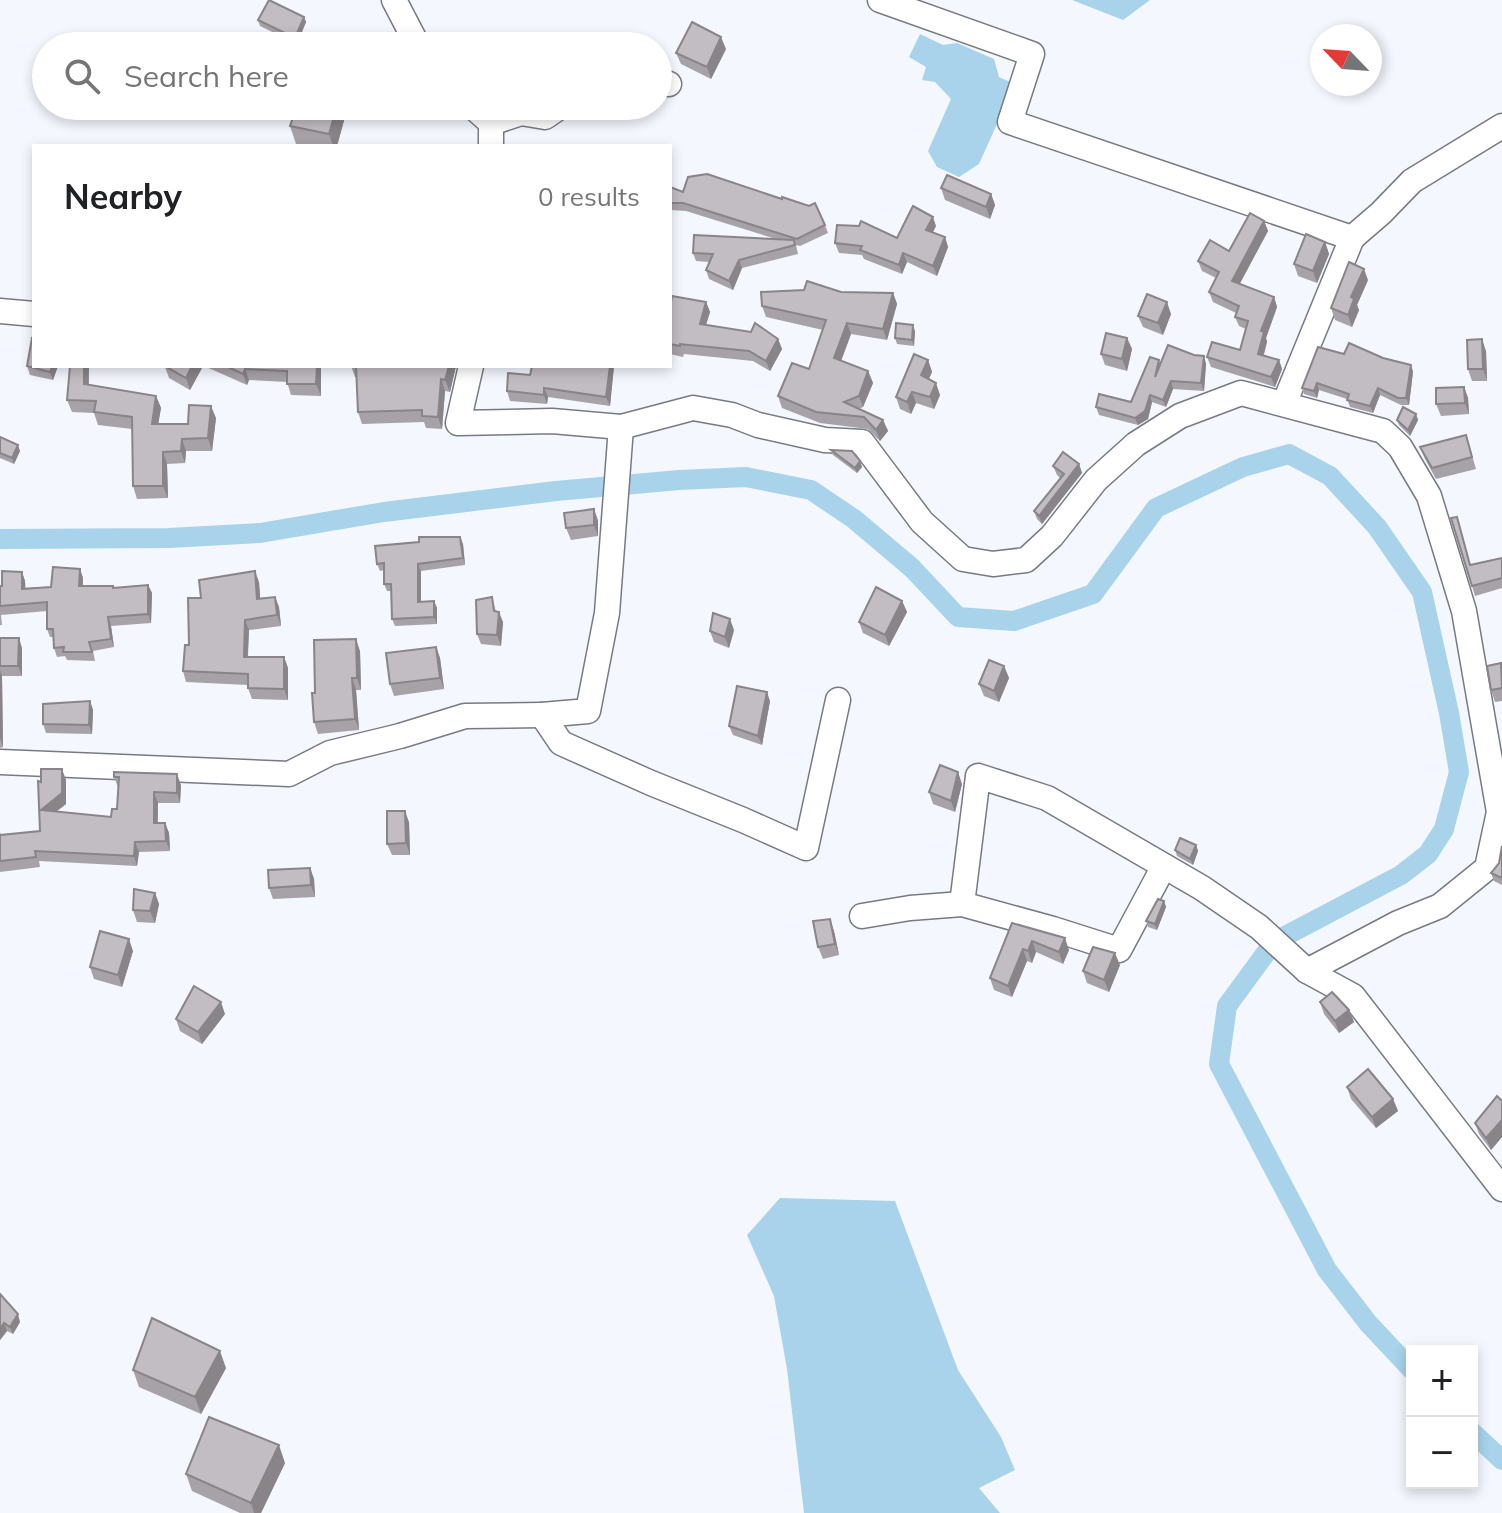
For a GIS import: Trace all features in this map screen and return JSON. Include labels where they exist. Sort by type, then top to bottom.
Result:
[{"type":"street","points":[[394,0],[411,32]]},
{"type":"street","points":[[880,0],[1032,54],[1010,122],[1352,238]]},
{"type":"street","points":[[491,134],[511,120]]},
{"type":"street","points":[[1284,404],[1352,238],[1412,181],[1502,126]]},
{"type":"street","points":[[0,311],[32,314]]},
{"type":"street","points":[[471,368],[458,423],[552,421],[621,427],[693,408],[825,440],[862,442],[922,522],[963,559],[993,564],[1026,560],[1052,536],[1096,480],[1136,444],[1180,416],[1241,393],[1383,431],[1400,447],[1429,496],[1464,611],[1499,812],[1487,868],[1440,906],[1398,923],[1307,971]]},
{"type":"street","points":[[0,762],[289,774],[330,753],[465,716],[588,711],[607,613],[621,427]]},
{"type":"street","points":[[542,715],[561,743],[806,848],[838,700]]},
{"type":"street","points":[[962,904],[978,776],[1047,798],[1164,866],[1259,927],[1307,971],[1353,996],[1502,1189]]},
{"type":"street","points":[[862,916],[962,904],[1119,950],[1164,866]]},
{"type":"water","points":[[1072,0],[1150,0],[1123,20]]},
{"type":"water","points":[[920,34],[943,45],[957,43],[994,59],[999,77],[1015,84],[979,164],[959,177],[937,167],[928,151],[951,99],[935,82],[922,80],[926,67],[909,57]]},
{"type":"water","points":[[780,1198],[895,1201],[958,1370],[1001,1437],[1015,1470],[979,1488],[1000,1513],[804,1513],[787,1369],[774,1296],[747,1235]]},
{"type":"building","points":[[269,0],[304,17],[298,32],[283,32],[258,20]]},
{"type":"building","points":[[692,22],[721,37],[707,67],[676,53]]},
{"type":"building","points":[[292,120],[333,120],[329,134],[290,126]]},
{"type":"building","points":[[707,174],[782,199],[809,206],[815,203],[825,225],[797,239],[683,203],[672,203],[672,188],[683,192],[688,177]]},
{"type":"building","points":[[947,175],[991,194],[986,207],[941,188]]},
{"type":"building","points":[[913,206],[933,217],[926,230],[945,237],[933,266],[903,253],[899,265],[860,250],[862,246],[835,243],[837,225],[859,226],[861,221],[897,238]]},
{"type":"building","points":[[1250,213],[1264,221],[1232,281],[1274,297],[1261,331],[1264,332],[1258,354],[1279,360],[1271,377],[1207,357],[1212,342],[1240,350],[1248,321],[1235,317],[1239,306],[1209,292],[1219,272],[1198,261],[1210,240],[1229,251]]},
{"type":"building","points":[[1306,234],[1325,242],[1313,271],[1294,264]]},
{"type":"building","points":[[694,235],[794,240],[795,245],[739,260],[729,281],[706,270],[713,254],[693,253]]},
{"type":"building","points":[[1349,262],[1364,269],[1351,297],[1354,299],[1348,315],[1331,308]]},
{"type":"building","points":[[807,281],[841,292],[893,293],[883,329],[847,323],[834,358],[868,371],[859,396],[844,402],[883,420],[876,430],[864,417],[816,412],[778,396],[792,363],[809,369],[826,320],[762,306],[761,292],[804,290]]},
{"type":"building","points":[[1147,294],[1167,302],[1158,323],[1138,316]]},
{"type":"building","points":[[672,296],[706,302],[700,324],[751,332],[755,323],[778,339],[766,361],[749,351],[672,344]]},
{"type":"building","points":[[896,323],[913,325],[912,340],[895,338]]},
{"type":"building","points":[[1106,333],[1127,338],[1122,359],[1101,354]]},
{"type":"building","points":[[32,338],[32,367],[27,366]]},
{"type":"building","points":[[1482,339],[1483,369],[1468,369],[1467,340]]},
{"type":"building","points":[[1349,343],[1383,358],[1411,365],[1406,398],[1398,398],[1378,388],[1370,406],[1347,400],[1349,394],[1317,383],[1314,391],[1302,388],[1318,347],[1344,354]]},
{"type":"building","points":[[1168,345],[1204,356],[1201,383],[1171,381],[1163,400],[1150,395],[1145,411],[1135,418],[1096,407],[1099,394],[1131,402],[1150,357],[1159,360],[1155,377]]},
{"type":"building","points":[[914,354],[928,360],[921,375],[936,383],[930,397],[912,392],[907,402],[896,397]]},
{"type":"building","points":[[70,368],[84,368],[84,384],[156,396],[152,424],[188,424],[189,405],[211,406],[208,438],[182,439],[181,451],[163,452],[163,486],[133,486],[132,417],[94,412],[96,401],[67,400]]},
{"type":"building","points":[[168,368],[191,368],[186,378]]},
{"type":"building","points":[[230,368],[317,368],[316,384],[287,384],[287,371],[245,369],[243,374]]},
{"type":"building","points":[[356,368],[448,368],[445,380],[441,379],[438,417],[422,416],[422,410],[358,412]]},
{"type":"building","points":[[532,368],[610,368],[606,397],[544,388],[544,395],[507,391],[508,373],[530,375]]},
{"type":"building","points":[[1464,387],[1465,403],[1436,404],[1436,388]]},
{"type":"building","points":[[1403,407],[1416,414],[1408,430],[1397,420]]},
{"type":"building","points":[[1466,435],[1472,457],[1432,468],[1420,447]]},
{"type":"building","points":[[0,437],[18,445],[12,458],[0,453]]},
{"type":"building","points":[[831,450],[852,451],[860,461],[855,468]]},
{"type":"building","points":[[1063,452],[1079,464],[1039,516],[1034,511],[1064,474],[1053,466]]},
{"type":"building","points":[[594,509],[594,525],[566,528],[564,513]]},
{"type":"building","points":[[1457,517],[1470,565],[1502,558],[1502,578],[1472,586],[1451,518]]},
{"type":"building","points":[[419,537],[460,537],[463,558],[418,564],[418,602],[434,601],[434,617],[392,619],[391,584],[384,584],[384,563],[377,564],[375,546],[419,542]]},
{"type":"building","points":[[53,567],[80,569],[79,586],[113,588],[148,585],[148,614],[108,617],[111,639],[89,642],[92,652],[63,652],[64,647],[54,648],[53,629],[47,629],[47,602],[0,606],[2,571],[22,572],[22,589],[51,587]]},
{"type":"building","points":[[255,571],[257,599],[275,597],[277,615],[245,620],[244,657],[284,657],[284,689],[248,688],[248,674],[183,671],[185,645],[189,645],[188,598],[201,598],[199,580]]},
{"type":"building","points":[[876,587],[902,601],[885,635],[859,622]]},
{"type":"building","points":[[492,597],[494,611],[499,612],[497,635],[477,634],[476,600]]},
{"type":"building","points":[[713,613],[730,619],[725,637],[710,631]]},
{"type":"building","points":[[0,638],[19,638],[18,666],[0,666]]},
{"type":"building","points":[[356,639],[357,678],[352,678],[355,719],[314,722],[314,640]]},
{"type":"building","points":[[436,647],[440,678],[390,684],[386,653]]},
{"type":"building","points":[[989,660],[1004,666],[994,691],[979,684]]},
{"type":"building","points":[[1501,663],[1502,688],[1491,690],[1487,666]]},
{"type":"building","points":[[737,686],[767,692],[758,736],[729,726]]},
{"type":"building","points":[[90,701],[89,725],[43,724],[43,704]]},
{"type":"building","points":[[940,765],[958,772],[951,801],[929,792]]},
{"type":"building","points":[[41,769],[62,769],[62,793],[41,810],[111,817],[112,809],[117,809],[119,777],[114,777],[114,772],[177,774],[177,793],[154,792],[154,823],[165,823],[166,841],[135,842],[134,856],[35,851],[36,857],[0,861],[0,835],[40,831],[38,781],[41,782]]},
{"type":"building","points":[[387,811],[405,811],[406,843],[387,844]]},
{"type":"building","points":[[1180,838],[1196,845],[1190,859],[1175,850]]},
{"type":"building","points":[[1502,846],[1502,878],[1491,873],[1499,863]]},
{"type":"building","points":[[310,868],[311,885],[269,888],[268,870]]},
{"type":"building","points":[[134,889],[155,893],[150,911],[133,910]]},
{"type":"building","points":[[1158,899],[1164,901],[1155,924],[1146,921]]},
{"type":"building","points":[[830,919],[835,944],[818,947],[813,921]]},
{"type":"building","points":[[1012,923],[1065,938],[1059,952],[1032,941],[1028,951],[1023,949],[1008,986],[990,978]]},
{"type":"building","points":[[100,931],[129,939],[118,975],[90,967]]},
{"type":"building","points":[[1093,947],[1115,953],[1104,980],[1083,971]]},
{"type":"building","points":[[194,986],[221,1002],[198,1032],[176,1019]]},
{"type":"building","points":[[1332,992],[1349,1010],[1335,1021],[1320,1002]]},
{"type":"building","points":[[1368,1069],[1393,1099],[1372,1117],[1347,1087]]},
{"type":"building","points":[[1497,1096],[1502,1101],[1502,1120],[1486,1138],[1475,1123]]},
{"type":"building","points":[[0,1294],[18,1314],[10,1327],[4,1323],[0,1329]]},
{"type":"building","points":[[152,1318],[220,1351],[195,1397],[133,1370]]},
{"type":"building","points":[[209,1417],[279,1445],[251,1503],[186,1474]]},
{"type":"waterway","points":[[0,539],[169,538],[260,533],[384,512],[556,491],[746,477],[811,490],[854,519],[912,568],[958,617],[1014,621],[1093,594],[1156,508],[1243,467],[1289,454],[1330,476],[1377,527],[1422,592],[1459,772],[1444,829],[1428,854],[1401,875],[1274,942],[1227,1006],[1219,1064],[1327,1270],[1368,1323],[1406,1364]]},
{"type":"waterway","points":[[1478,1438],[1502,1460]]}]
